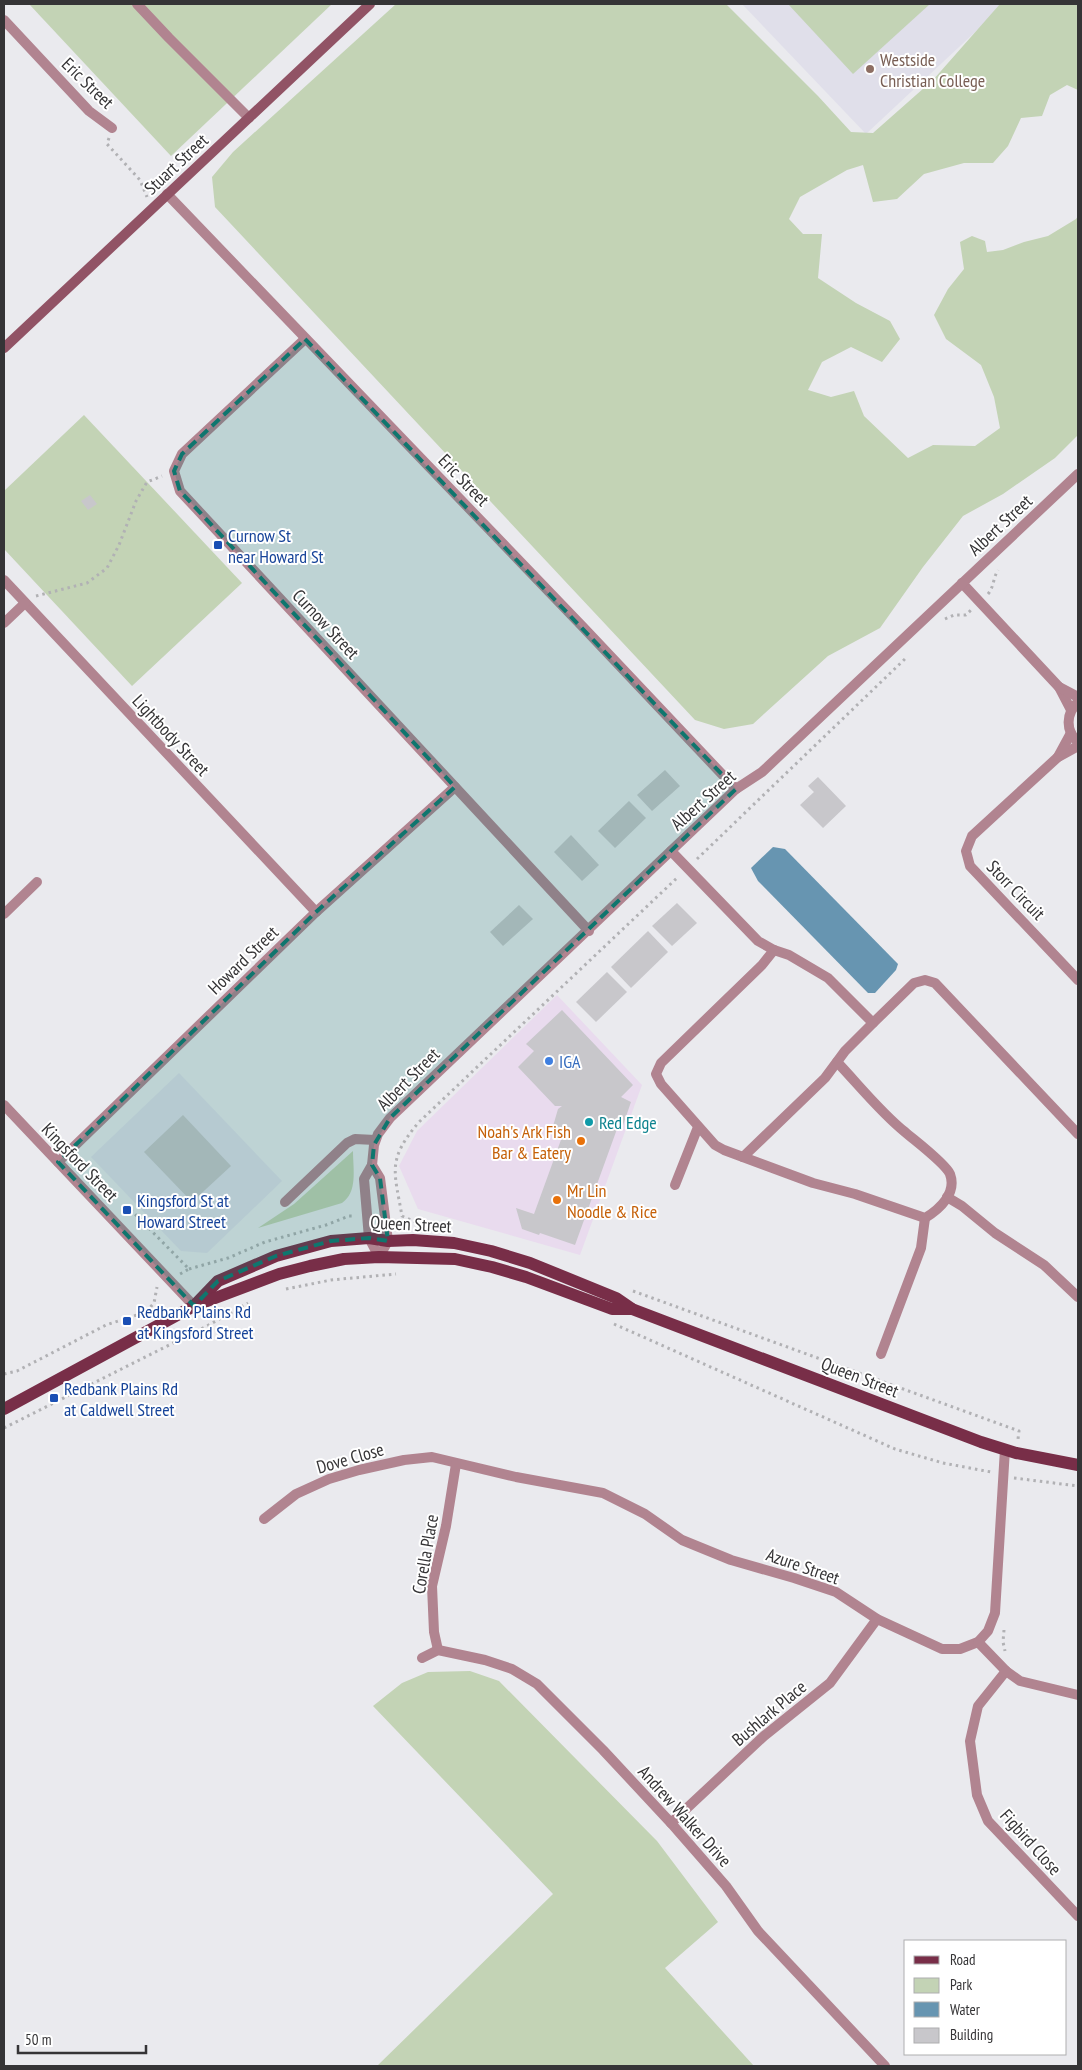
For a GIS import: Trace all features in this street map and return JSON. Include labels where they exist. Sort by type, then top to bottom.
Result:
[{"type":"main road","name":"Queen Street","points":[[194,1306],[218,1281],[276,1256],[331,1241],[369,1238],[388,1241],[413,1240],[454,1243],[491,1251],[530,1263],[616,1298],[632,1309],[924,1421],[1010,1451],[1078,1465]]},
{"type":"main road","name":"Queen Street","points":[[4,1408],[194,1306],[250,1284],[310,1266],[344,1259],[379,1257],[455,1259],[517,1275],[612,1309],[632,1309]]},
{"type":"street","points":[[137,4],[249,118]]},
{"type":"street","name":"Stuart Street","points":[[4,348],[370,4]]},
{"type":"street","name":"Eric Street","points":[[4,20],[89,111],[112,128]]},
{"type":"street","name":"Eric Street","points":[[168,194],[582,626],[736,790]]},
{"type":"street","points":[[174,471],[182,454],[304,338]]},
{"type":"street","name":"Curnow Street","points":[[174,471],[180,491],[589,931]]},
{"type":"street","name":"Albert Street","points":[[379,1257],[369,1238],[364,1179],[372,1166],[378,1134],[390,1118],[736,790],[762,772],[1078,474]]},
{"type":"street","name":"Lightbody Street","points":[[4,580],[316,912]]},
{"type":"street","points":[[962,583],[1075,706],[1069,717],[1071,733],[1078,742]]},
{"type":"street","points":[[4,623],[23,601]]},
{"type":"street","points":[[1059,687],[1078,697]]},
{"type":"street","points":[[1058,757],[1071,733]]},
{"type":"street","points":[[1058,757],[1078,746]]},
{"type":"street","name":"Storr Circuit","points":[[1058,757],[972,836],[966,851],[970,866],[1078,980]]},
{"type":"street","name":"Howard Street","points":[[58,1162],[316,912],[455,787]]},
{"type":"street","points":[[671,851],[758,941],[774,950],[789,955],[828,978],[873,1023]]},
{"type":"street","points":[[4,914],[37,882]]},
{"type":"street","points":[[774,950],[762,965],[661,1063],[656,1074],[661,1084],[715,1145],[813,1183],[855,1194],[926,1218]]},
{"type":"street","points":[[743,1157],[825,1078],[845,1051],[914,983],[925,980],[935,983],[1078,1134]]},
{"type":"street","points":[[837,1062],[904,1132],[918,1142],[949,1173],[951,1186],[947,1197],[938,1210],[926,1218],[921,1248],[881,1354]]},
{"type":"street","name":"Kingsford Street","points":[[4,1106],[194,1306]]},
{"type":"street","points":[[675,1185],[698,1127]]},
{"type":"street","points":[[285,1202],[347,1143],[355,1139],[376,1140]]},
{"type":"street","points":[[372,1166],[380,1178],[388,1241],[379,1257]]},
{"type":"street","points":[[947,1197],[962,1206],[995,1233],[1044,1266],[1078,1297]]},
{"type":"street","points":[[1010,1451],[1003,1475],[995,1613],[988,1631],[978,1642],[1006,1671],[1020,1681],[1078,1695]]},
{"type":"street","name":"Dove Close","points":[[264,1519],[296,1494],[329,1479],[359,1470],[404,1460],[432,1457],[456,1464]]},
{"type":"street","name":"Azure Street","points":[[456,1464],[603,1493],[645,1514],[682,1540],[730,1560],[836,1592],[877,1619],[942,1649],[960,1648],[978,1642]]},
{"type":"street","name":"Corella Place","points":[[438,1650],[434,1632],[432,1586],[446,1526],[456,1464]]},
{"type":"street","name":"Bushlark Place","points":[[671,1822],[764,1736],[830,1683],[877,1619]]},
{"type":"street","points":[[422,1658],[438,1650]]},
{"type":"street","name":"Andrew Walker Drive","points":[[438,1650],[485,1660],[512,1669],[537,1684],[671,1822],[726,1886],[758,1932],[885,2066]]},
{"type":"street","name":"Figbird Close","points":[[1006,1671],[978,1706],[970,1741],[977,1795],[988,1821],[1078,1916]]},
{"type":"path","name":"Eric Street","points":[[112,128],[107,144],[140,180],[146,190],[150,210]]},
{"type":"path","points":[[23,601],[87,583],[107,568],[119,545],[136,501],[147,482],[174,471]]},
{"type":"path","points":[[988,594],[992,590],[996,571],[1003,565]]},
{"type":"path","points":[[939,625],[954,615],[966,615],[969,612]]},
{"type":"path","points":[[426,1227],[402,1216],[394,1170],[396,1157],[410,1133],[425,1115],[687,868],[910,653]]},
{"type":"path","points":[[4,1374],[16,1371],[106,1324],[146,1312],[154,1303],[158,1287],[189,1269],[126,1205]]},
{"type":"path","points":[[278,1291],[331,1280],[404,1273]]},
{"type":"path","points":[[628,1289],[1019,1431],[1010,1451],[1018,1485]]},
{"type":"path","points":[[4,1428],[207,1326],[256,1298]]},
{"type":"path","points":[[606,1321],[895,1449],[943,1463],[1017,1478],[1078,1486]]},
{"type":"path","points":[[1004,1622],[1003,1642],[1008,1657]]},
{"type":"highlighted area","points":[[305,339],[736,789],[390,1118],[374,1145],[372,1165],[380,1178],[388,1241],[369,1238],[331,1241],[276,1256],[218,1281],[194,1306],[58,1162],[316,912],[455,787],[180,491],[174,471],[182,454]]},
{"type":"shaded area","name":"Westside Christian College","points":[[742,4],[1005,4],[866,134]]},
{"type":"shaded area","points":[[557,995],[642,1085],[580,1255],[418,1209],[399,1166],[417,1131]]},
{"type":"shaded area","points":[[179,1073],[282,1181],[207,1253],[181,1251],[91,1157]]},
{"type":"green space","points":[[29,4],[332,4],[171,156]]},
{"type":"green space","points":[[396,4],[726,4],[818,96],[851,132],[873,133],[933,80],[1000,4],[1078,4],[1078,90],[1067,85],[1050,95],[1042,116],[1021,118],[1008,146],[993,163],[964,163],[924,174],[897,199],[873,202],[863,165],[847,170],[800,197],[789,219],[803,234],[822,234],[818,278],[856,303],[890,321],[900,339],[882,362],[851,347],[822,362],[808,390],[831,397],[854,391],[864,416],[908,458],[933,445],[975,446],[1000,428],[994,397],[981,365],[946,339],[934,315],[948,289],[964,269],[960,242],[972,236],[985,241],[987,252],[1003,250],[1048,236],[1078,216],[1078,435],[1055,458],[1003,494],[963,516],[923,567],[880,628],[828,656],[753,724],[724,729],[695,720],[215,207],[212,177],[233,152]]},
{"type":"green space","points":[[788,4],[930,4],[853,74]]},
{"type":"green space","points":[[84,415],[242,583],[132,686],[4,549],[4,491]]},
{"type":"green space","points":[[353,1151],[353,1186],[342,1203],[258,1228],[294,1204]]},
{"type":"green space","points":[[470,1671],[499,1681],[657,1841],[718,1922],[665,1968],[754,2066],[377,2066],[553,1894],[373,1706],[402,1683],[428,1672]]},
{"type":"water","points":[[773,847],[785,849],[898,964],[896,970],[875,993],[868,993],[758,881],[751,868]]},
{"type":"building","points":[[90,495],[97,504],[88,510],[81,501]]},
{"type":"building","points":[[665,770],[680,786],[652,811],[637,795]]},
{"type":"building","points":[[818,777],[846,806],[823,828],[800,805],[814,792],[808,786]]},
{"type":"building","points":[[629,801],[646,818],[615,848],[598,831]]},
{"type":"building","points":[[571,835],[599,865],[582,881],[554,852]]},
{"type":"building","points":[[677,903],[697,923],[672,946],[652,926]]},
{"type":"building","points":[[519,905],[533,919],[503,946],[490,932]]},
{"type":"building","points":[[648,931],[668,952],[631,988],[611,967]]},
{"type":"building","points":[[607,972],[627,992],[596,1022],[576,1002]]},
{"type":"building","name":"Red Edge","points":[[562,1010],[633,1085],[621,1097],[631,1102],[621,1131],[617,1129],[575,1245],[522,1229],[516,1208],[534,1214],[562,1137],[551,1133],[558,1109],[562,1106],[555,1106],[518,1067],[534,1051],[526,1044]]},
{"type":"building","points":[[183,1115],[231,1166],[192,1202],[144,1152]]},
{"type":"place","name":"Westside Christian College","points":[[870,69]]},
{"type":"place","name":"Curnow St near Howard St","points":[[218,545]]},
{"type":"place","name":"IGA","points":[[549,1061]]},
{"type":"place","name":"Red Edge","points":[[589,1122]]},
{"type":"place","name":"Noah's Ark Fish Bar & Eatery","points":[[581,1141]]},
{"type":"place","name":"Mr Lin Noodle & Rice","points":[[557,1200]]},
{"type":"place","name":"Kingsford St at Howard Street","points":[[127,1210]]},
{"type":"place","name":"Redbank Plains Rd at Kingsford Street","points":[[127,1321]]},
{"type":"place","name":"Redbank Plains Rd at Caldwell Street","points":[[54,1398]]}]
